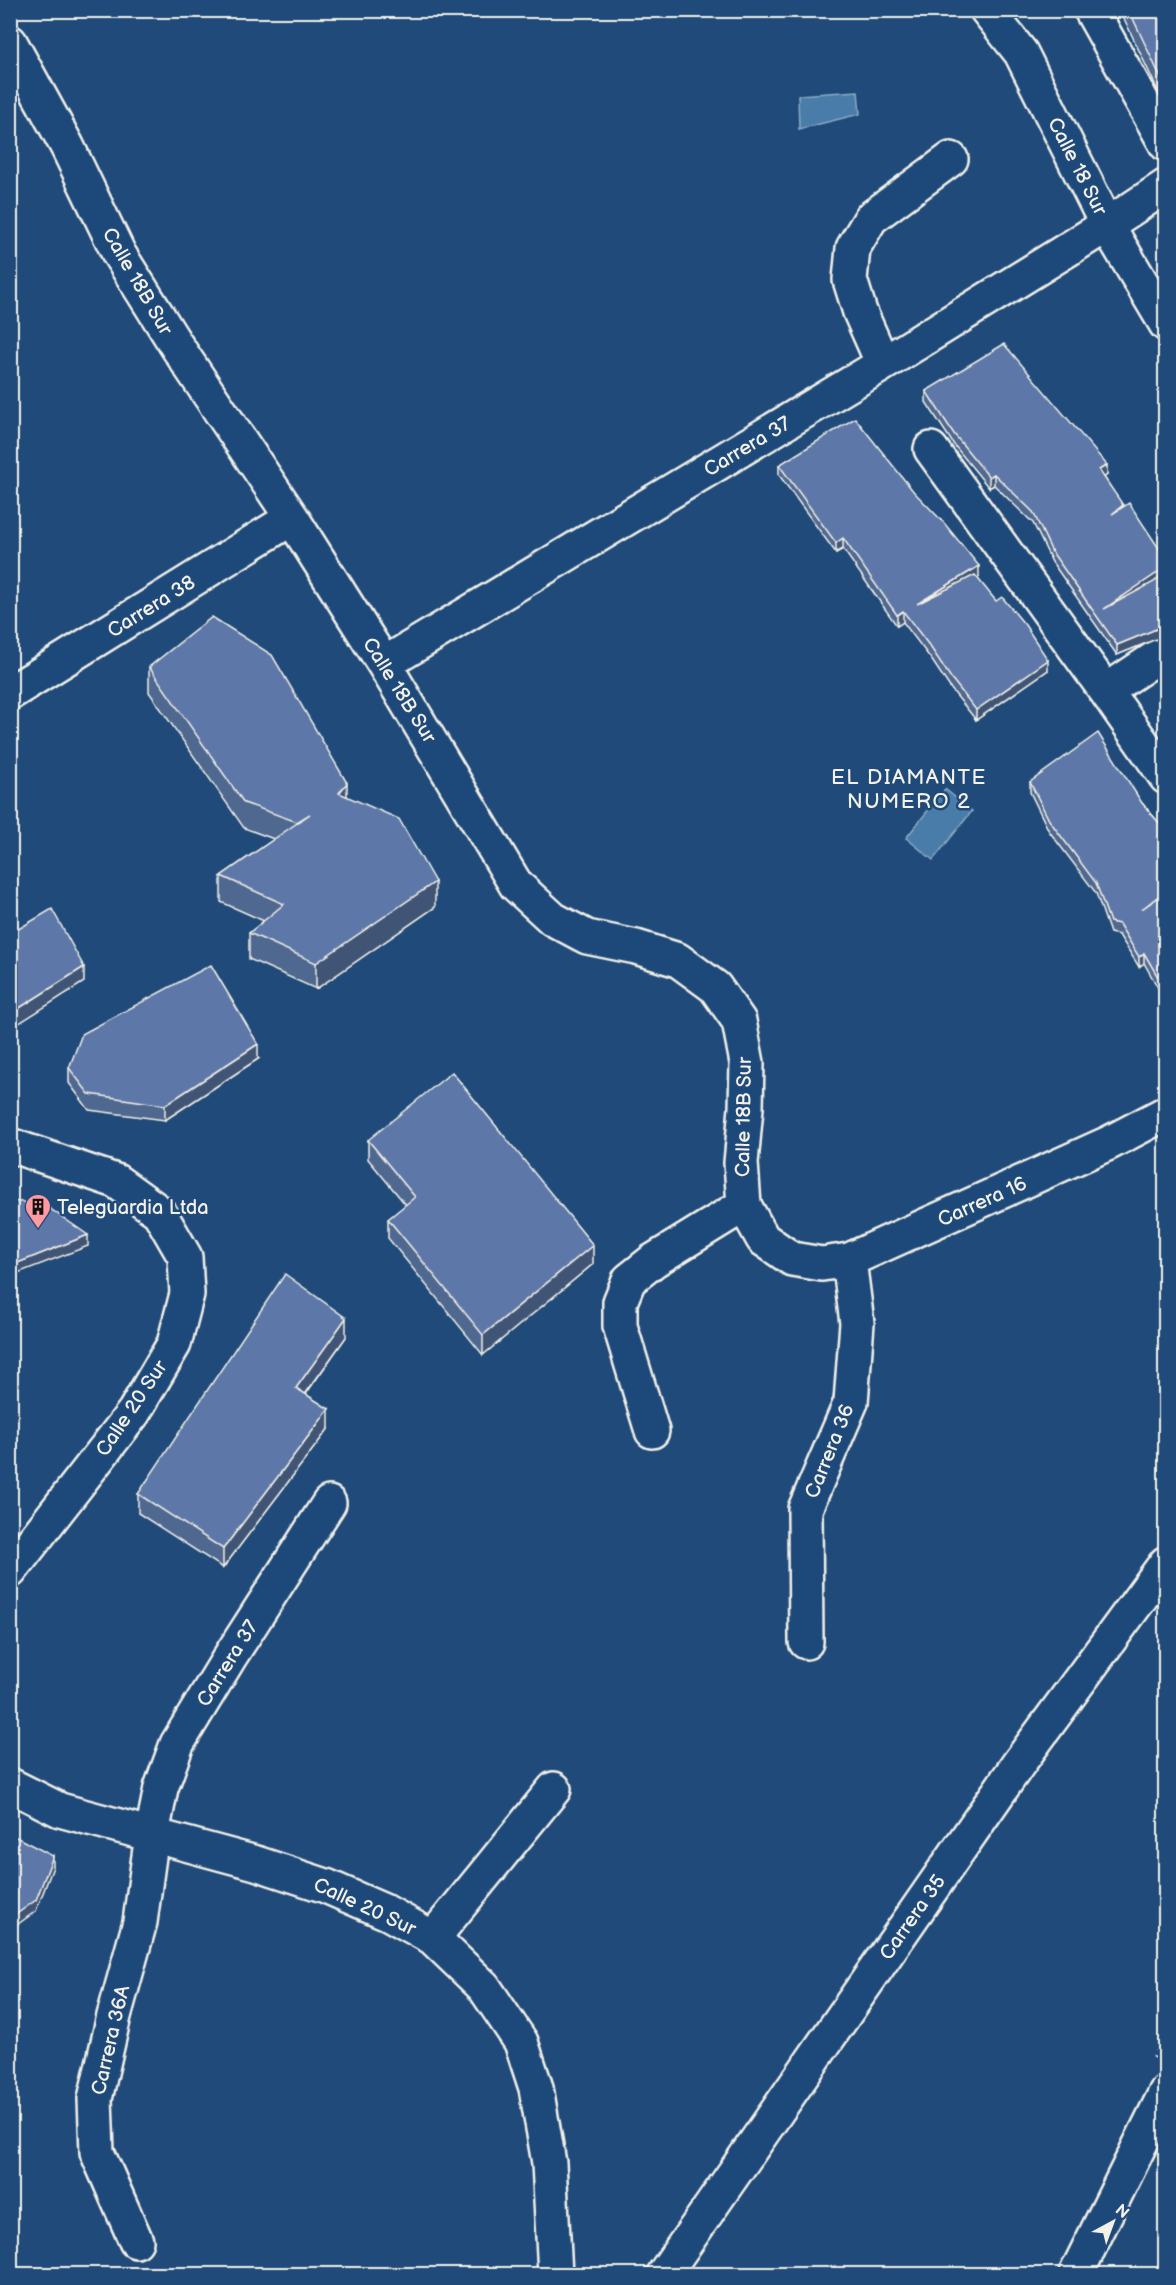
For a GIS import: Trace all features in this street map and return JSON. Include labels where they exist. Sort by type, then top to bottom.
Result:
[{"type":"street","name":"Calle 18 Sur","points":[[987,10],[1021,53],[1107,225],[1166,324]]},
{"type":"street","points":[[1090,10],[1166,144]]},
{"type":"street","name":"Calle 18B Sur","points":[[10,42],[67,146],[119,254],[178,348],[292,518],[384,664],[516,885],[553,919],[588,937],[636,947],[678,960],[715,987],[739,1021],[747,1063],[741,1163],[744,1205],[764,1239],[792,1258]]},
{"type":"street","points":[[883,364],[860,312],[850,280],[853,248],[871,218],[951,159]]},
{"type":"street","name":"Carrera 37","points":[[384,664],[883,364],[1166,186]]},
{"type":"street","points":[[930,449],[1166,777]]},
{"type":"street","name":"Carrera 38","points":[[10,693],[292,518]]},
{"type":"street","points":[[1106,691],[1166,651]]},
{"type":"street","name":"Carrera 16","points":[[792,1258],[822,1264],[849,1260],[1109,1143],[1166,1113]]},
{"type":"street","name":"Calle 20 Sur","points":[[10,1145],[116,1180],[159,1212],[185,1257],[186,1294],[174,1344],[134,1412],[10,1570]]},
{"type":"street","points":[[652,1431],[620,1326],[620,1302],[629,1280],[653,1261],[744,1205]]},
{"type":"street","name":"Carrera 36","points":[[806,1642],[806,1509],[851,1402],[857,1323],[849,1260]]},
{"type":"street","name":"Carrera 37","points":[[152,1834],[161,1788],[177,1744],[231,1654],[329,1503]]},
{"type":"street","name":"Carrera 35","points":[[664,2274],[1012,1773],[1166,1563]]},
{"type":"street","name":"Calle 20 Sur","points":[[10,1785],[60,1810],[256,1863],[326,1886],[388,1913],[433,1938],[483,1987],[521,2042],[536,2088],[549,2163],[555,2274]]},
{"type":"street","points":[[433,1938],[554,1789]]},
{"type":"street","name":"Carrera 36A","points":[[136,2241],[98,2152],[96,2099],[114,2016],[140,1922],[152,1834]]},
{"type":"street","points":[[1076,2274],[1156,2134],[1166,2092]]},
{"type":"water","points":[[858,91],[860,114],[799,129],[798,95]]},
{"type":"water","points":[[945,789],[972,811],[933,860],[906,838]]},
{"type":"building","points":[[1129,10],[1166,10],[1166,89]]},
{"type":"building","points":[[1004,344],[1107,465],[1099,470],[1123,505],[1112,514],[1129,503],[1166,559],[1166,567],[1104,609],[1154,582],[1166,570],[1166,625],[1117,645],[1052,552],[1033,512],[994,474],[989,477],[954,434],[926,391]]},
{"type":"building","points":[[855,418],[914,492],[944,523],[979,566],[917,604],[975,575],[996,601],[1002,597],[1025,625],[1048,660],[976,710],[903,611],[897,615],[843,538],[836,543],[779,465]]},
{"type":"building","points":[[212,617],[272,655],[347,783],[339,793],[399,819],[435,882],[316,963],[249,933],[284,904],[221,876],[310,814],[297,822],[244,803],[149,667]]},
{"type":"building","points":[[1098,733],[1142,803],[1166,831],[1166,890],[1142,909],[1166,892],[1166,991],[1144,953],[1139,957],[1119,924],[1110,922],[1096,883],[1049,820],[1030,782]]},
{"type":"building","points":[[52,909],[84,967],[10,1014],[10,934]]},
{"type":"building","points":[[211,965],[258,1044],[165,1105],[89,1094],[69,1068],[82,1034]]},
{"type":"building","points":[[452,1072],[593,1245],[483,1335],[388,1219],[415,1197],[368,1140]]},
{"type":"building","name":"Teleguardia Ltda","points":[[10,1201],[43,1204],[88,1235],[10,1266]]},
{"type":"building","points":[[285,1274],[346,1318],[296,1388],[329,1409],[223,1549],[138,1494]]},
{"type":"building","points":[[10,1834],[53,1856],[36,1900],[11,1918]]},
{"type":"place","name":"Teleguardia Ltda","points":[[38,1230]]},
{"type":"district","name":"EL DIAMANTE NUMERO 2","points":[[909,789]]}]
